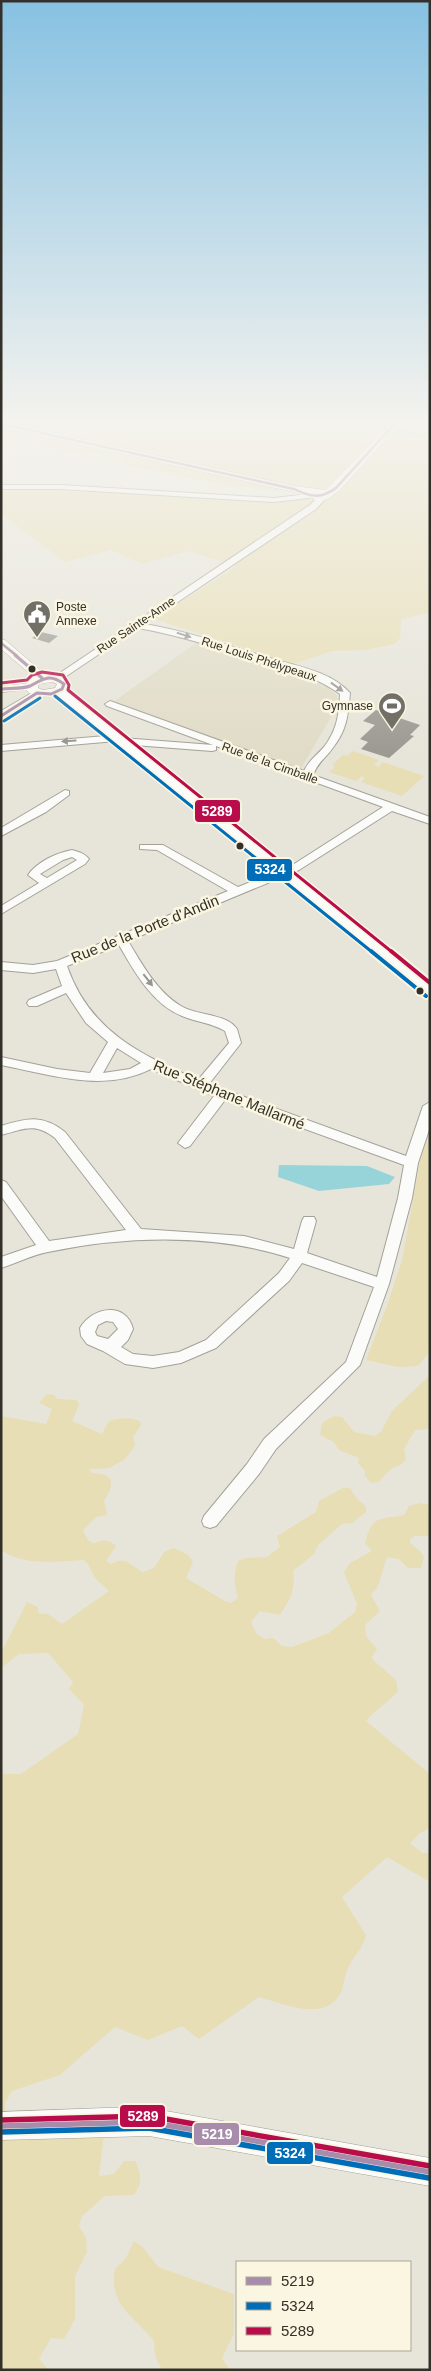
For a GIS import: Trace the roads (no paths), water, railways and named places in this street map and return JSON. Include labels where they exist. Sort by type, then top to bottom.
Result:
[{"type":"main road","points":[[1,643],[42,678],[58,685],[119,739],[430,991]]},
{"type":"main road","points":[[42,678],[34,681],[34,690],[46,694],[58,685]]},
{"type":"main road","points":[[1,2126],[149,2122],[430,2172]]},
{"type":"street","name":"Rue Sainte-Anne","points":[[58,685],[136,625],[278,531]]},
{"type":"street","name":"Rue Louis Phélypeaux","points":[[136,625],[176,632],[311,674],[334,684],[345,693],[343,722],[328,748],[313,762],[307,776]]},
{"type":"street","points":[[1,689],[34,690]]},
{"type":"street","points":[[1,716],[34,690]]},
{"type":"street","name":"Rue de la Cimballe","points":[[110,704],[430,821]]},
{"type":"street","points":[[1,748],[119,739],[219,748],[222,746]]},
{"type":"street","points":[[1,833],[42,810],[65,793]]},
{"type":"street","name":"Rue de la Porte d'Andin","points":[[1,966],[34,969],[60,964],[122,940],[295,868],[391,806]]},
{"type":"street","points":[[144,847],[159,847],[237,891]]},
{"type":"street","points":[[1,911],[47,883]]},
{"type":"street","points":[[122,940],[149,982],[170,1006],[186,1014],[218,1020],[231,1029],[235,1043],[201,1085]]},
{"type":"street","name":"Rue Stéphane Mallarmé","points":[[60,964],[68,988],[76,1003],[91,1020],[115,1040],[150,1064],[222,1094],[411,1163]]},
{"type":"street","points":[[33,1003],[68,988]]},
{"type":"street","points":[[94,1078],[115,1040]]},
{"type":"street","points":[[1,1061],[94,1078],[126,1076],[150,1064]]},
{"type":"street","points":[[186,1143],[222,1094]]},
{"type":"street","points":[[210,1521],[253,1469],[270,1444],[352,1365],[382,1284],[405,1198],[411,1163],[430,1106]]},
{"type":"street","points":[[1,1131],[26,1122],[47,1125],[60,1136],[137,1234]]},
{"type":"street","points":[[1,1185],[45,1247]]},
{"type":"street","points":[[106,1345],[130,1360],[153,1362],[181,1357],[211,1344],[284,1277],[299,1256],[310,1221]]},
{"type":"street","points":[[1,1263],[45,1247],[137,1234],[244,1242],[299,1256],[382,1284]]},
{"type":"water","points":[[279,1165],[367,1166],[395,1177],[389,1184],[319,1191],[278,1177]]},
{"type":"place","name":"Poste Annexe","points":[[37,638]]},
{"type":"place","name":"Gymnase","points":[[392,730]]}]
